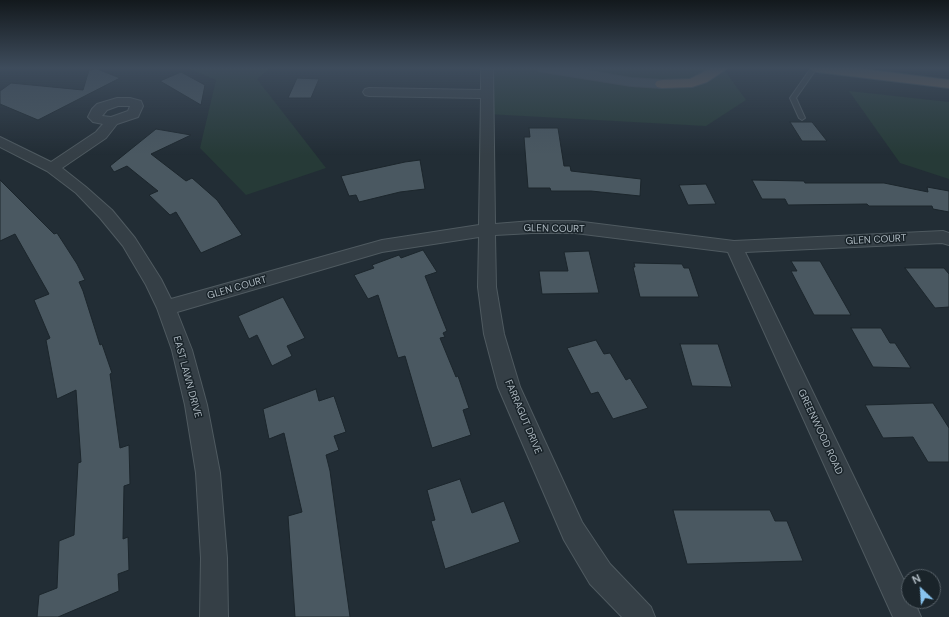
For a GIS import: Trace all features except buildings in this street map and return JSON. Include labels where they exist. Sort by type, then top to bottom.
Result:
[{"type":"street","name":"FARRAGUT DRIVE","points":[[487,97],[487,287],[494,334],[509,387],[573,531],[600,574],[641,617]]},
{"type":"street","points":[[52,168],[101,135],[112,121]]},
{"type":"street","name":"EAST LAWN DRIVE","points":[[0,141],[52,168],[91,199],[106,214],[129,242],[155,284],[166,308],[182,350],[196,405],[208,473],[214,558],[214,617]]},
{"type":"street","name":"GLEN COURT","points":[[166,308],[382,246],[439,236],[486,230],[532,227],[575,227],[734,247],[943,237],[949,239]]},
{"type":"street","name":"GREENWOOD ROAD","points":[[734,247],[907,617]]},
{"type":"lane","points":[[794,97],[793,98],[802,118]]},
{"type":"green space","points":[[212,97],[271,97],[326,168],[246,195],[200,148]]},
{"type":"green space","points":[[487,97],[744,97],[746,100],[706,126],[487,114]]},
{"type":"green space","points":[[853,97],[902,97],[949,102],[949,179],[900,163]]}]
